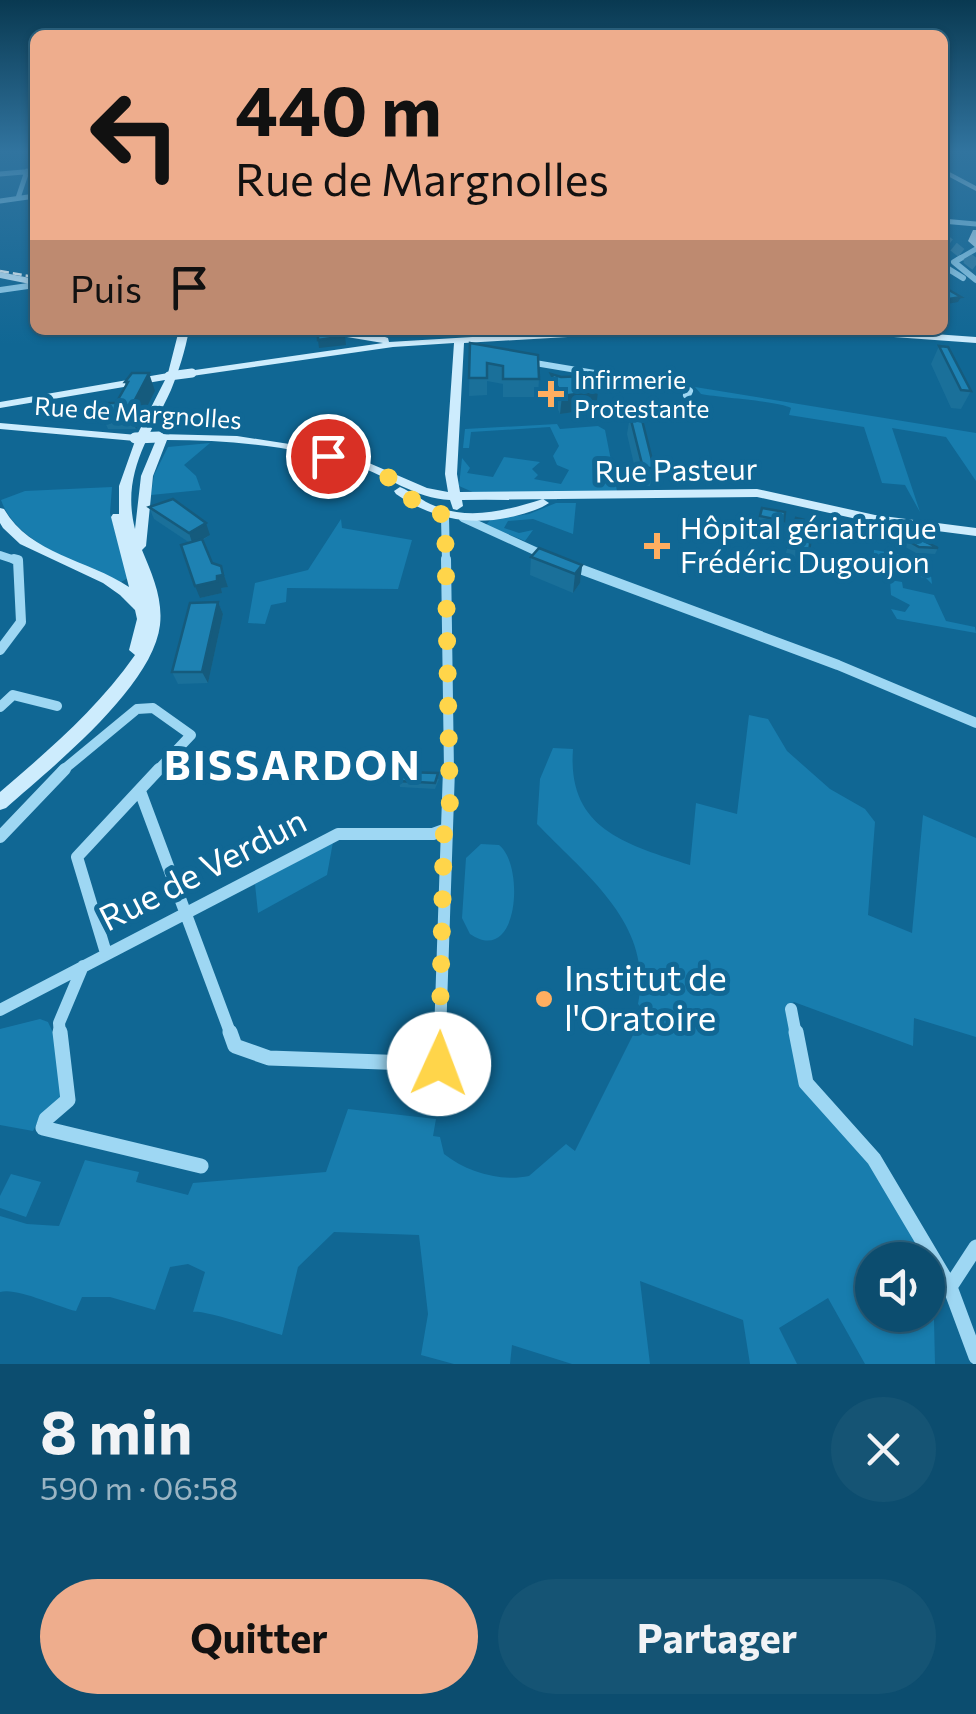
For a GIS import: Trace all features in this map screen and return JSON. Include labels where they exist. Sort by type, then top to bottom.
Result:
[{"type":"street","points":[[948,222],[976,224]]},
{"type":"street","points":[[976,232],[972,241],[976,247],[954,262],[976,283]]},
{"type":"street","points":[[948,268],[976,283]]},
{"type":"street","points":[[0,275],[30,282]]},
{"type":"street","points":[[0,290],[30,284]]},
{"type":"street","points":[[354,335],[462,352],[596,335]]},
{"type":"street","points":[[935,335],[976,340]]},
{"type":"street","points":[[136,442],[167,387],[183,337]]},
{"type":"street","points":[[0,803],[118,690],[145,652],[155,617],[124,506],[125,483],[170,388],[183,337]]},
{"type":"street","points":[[0,405],[130,390],[192,372],[384,340]]},
{"type":"street","points":[[424,499],[455,505],[451,474],[462,352]]},
{"type":"street","points":[[521,363],[684,388],[690,393],[521,363]]},
{"type":"street","points":[[0,792],[122,673],[142,631],[144,619],[115,503],[122,474],[163,381]]},
{"type":"street","points":[[90,437],[104,420]]},
{"type":"street","name":"Rue de Margnolles","points":[[0,426],[136,442],[161,437],[216,436],[350,460],[388,476],[445,516],[455,505]]},
{"type":"street","points":[[140,554],[147,476],[161,437]]},
{"type":"street","points":[[424,499],[447,484],[451,474]]},
{"type":"street","name":"Rue Pasteur","points":[[455,505],[553,498],[757,493],[876,519],[976,532]]},
{"type":"street","name":"Rue Pasteur","points":[[455,505],[481,522],[553,498]]},
{"type":"street","points":[[0,512],[4,524],[28,540],[124,590],[136,602],[142,631]]},
{"type":"street","points":[[140,791],[235,1046],[269,1058],[439,1064],[444,830],[450,814],[445,516]]},
{"type":"street","points":[[481,522],[976,723]]},
{"type":"street","points":[[0,555],[18,560],[21,622],[2,646]]},
{"type":"street","points":[[0,707],[13,695],[56,706]]},
{"type":"street","points":[[0,837],[27,807],[138,709],[153,708],[184,730],[191,740],[78,857],[106,953]]},
{"type":"street","name":"Rue de Verdun","points":[[0,1010],[338,834],[433,834],[444,830]]},
{"type":"street","points":[[84,965],[59,1024],[68,1100],[43,1124],[46,1130],[200,1166]]},
{"type":"street","points":[[791,1010],[806,1083],[870,1153],[950,1288],[976,1358]]},
{"type":"street","points":[[950,1288],[976,1248]]},
{"type":"shaded area","points":[[695,387],[976,433],[976,481],[946,437],[892,428],[920,512],[905,485],[882,483],[864,427],[789,415],[791,408],[785,406],[701,394]]},
{"type":"shaded area","points":[[557,424],[560,429],[598,426],[605,430],[617,491],[475,493],[459,486],[462,458],[470,468],[467,473],[493,477],[504,457],[540,462],[532,469],[538,475],[534,479],[561,484],[569,470],[557,465],[553,456],[559,446],[550,427],[471,432],[469,448],[463,448],[465,429]]},
{"type":"shaded area","points":[[210,443],[184,465],[196,476],[201,490],[151,495],[154,475],[168,447]]},
{"type":"shaded area","points":[[112,487],[110,513],[128,578],[121,582],[35,541],[20,529],[1,500],[25,491]]},
{"type":"shaded area","points":[[556,503],[576,503],[573,534],[533,519],[508,521],[504,528],[519,533],[533,530],[525,541],[486,525],[490,520],[529,514]]},
{"type":"shaded area","points":[[341,519],[342,528],[412,540],[398,589],[287,588],[286,602],[271,605],[265,624],[248,623],[255,583],[308,570]]},
{"type":"shaded area","points":[[874,550],[929,559],[932,584],[926,578],[881,570],[879,577],[873,576]]},
{"type":"shaded area","points":[[890,580],[902,582],[903,588],[934,595],[946,621],[975,627],[976,633],[897,619],[891,609],[905,612],[910,605],[891,595]]},
{"type":"shaded area","points":[[749,715],[768,719],[787,751],[830,789],[865,809],[875,822],[868,915],[912,933],[923,815],[976,838],[976,1037],[914,1018],[913,1046],[794,1002],[785,1007],[801,1080],[855,1141],[916,1242],[855,1242],[855,1332],[934,1332],[935,1364],[865,1364],[828,1298],[779,1328],[797,1364],[750,1364],[743,1320],[640,1281],[650,1364],[572,1364],[512,1345],[510,1364],[454,1364],[421,1355],[428,1314],[419,1235],[334,1232],[298,1267],[282,1335],[193,1312],[205,1272],[188,1264],[170,1267],[155,1310],[110,1297],[82,1297],[76,1311],[26,1294],[0,1292],[0,1216],[27,1224],[59,1226],[85,1160],[139,1172],[136,1182],[188,1195],[193,1183],[326,1172],[348,1109],[436,1119],[433,1136],[440,1137],[444,1154],[463,1166],[495,1176],[529,1176],[566,1144],[575,1151],[645,1011],[638,1004],[640,976],[636,950],[626,926],[595,883],[537,824],[540,779],[553,748],[573,749],[574,776],[590,815],[605,829],[643,849],[690,865],[696,803],[737,814]]},
{"type":"shaded area","points":[[333,842],[327,875],[258,913],[255,884]]},
{"type":"shaded area","points":[[481,844],[499,845],[507,856],[514,891],[508,926],[499,937],[486,940],[470,934],[462,918],[466,858]]},
{"type":"shaded area","points":[[40,1019],[48,1022],[56,1039],[63,1097],[42,1114],[33,1131],[0,1125],[0,1029]]},
{"type":"shaded area","points":[[11,1174],[41,1182],[26,1217],[0,1208],[0,1196]]},
{"type":"building","points":[[948,289],[961,297],[949,299]]},
{"type":"building","points":[[318,335],[345,335],[345,336],[318,340]]},
{"type":"building","points":[[470,343],[538,355],[539,379],[503,379],[503,366],[487,363],[487,378],[469,378]]},
{"type":"building","points":[[939,346],[948,347],[971,391],[961,390]]},
{"type":"building","points":[[132,373],[149,373],[129,411],[100,411],[106,403],[116,403]]},
{"type":"building","points":[[551,374],[590,376],[598,391],[562,396]]},
{"type":"building","points":[[630,416],[641,416],[654,468],[643,468]]},
{"type":"building","points":[[173,499],[206,523],[189,533],[149,507]]},
{"type":"building","points":[[762,508],[785,512],[784,521],[760,516]]},
{"type":"building","points":[[796,518],[813,522],[809,552],[788,547]]},
{"type":"building","points":[[903,538],[920,539],[938,548],[919,547]]},
{"type":"building","points":[[202,539],[212,563],[221,566],[223,575],[217,576],[217,581],[195,586],[181,545]]},
{"type":"building","points":[[539,548],[582,565],[575,574],[531,557]]},
{"type":"building","points":[[218,602],[202,672],[172,672],[190,603]]},
{"type":"building","points":[[401,772],[438,773],[435,783],[399,781]]},
{"type":"tunnel","points":[[948,242],[970,260]]},
{"type":"tunnel","points":[[967,258],[976,265]]},
{"type":"railway","points":[[0,271],[30,276]]},
{"type":"place","name":"Infirmerie Protestante","points":[[551,394]]},
{"type":"place","name":"Hôpital gériatrique Frédéric Dugoujon","points":[[657,546]]},
{"type":"place","name":"Institut de l'Oratoire","points":[[544,999]]},
{"type":"district","name":"BISSARDON","points":[[293,766]]},
{"type":"route","points":[[328,456],[384,473],[409,498],[445,516],[450,822],[444,830],[439,1064]]}]
